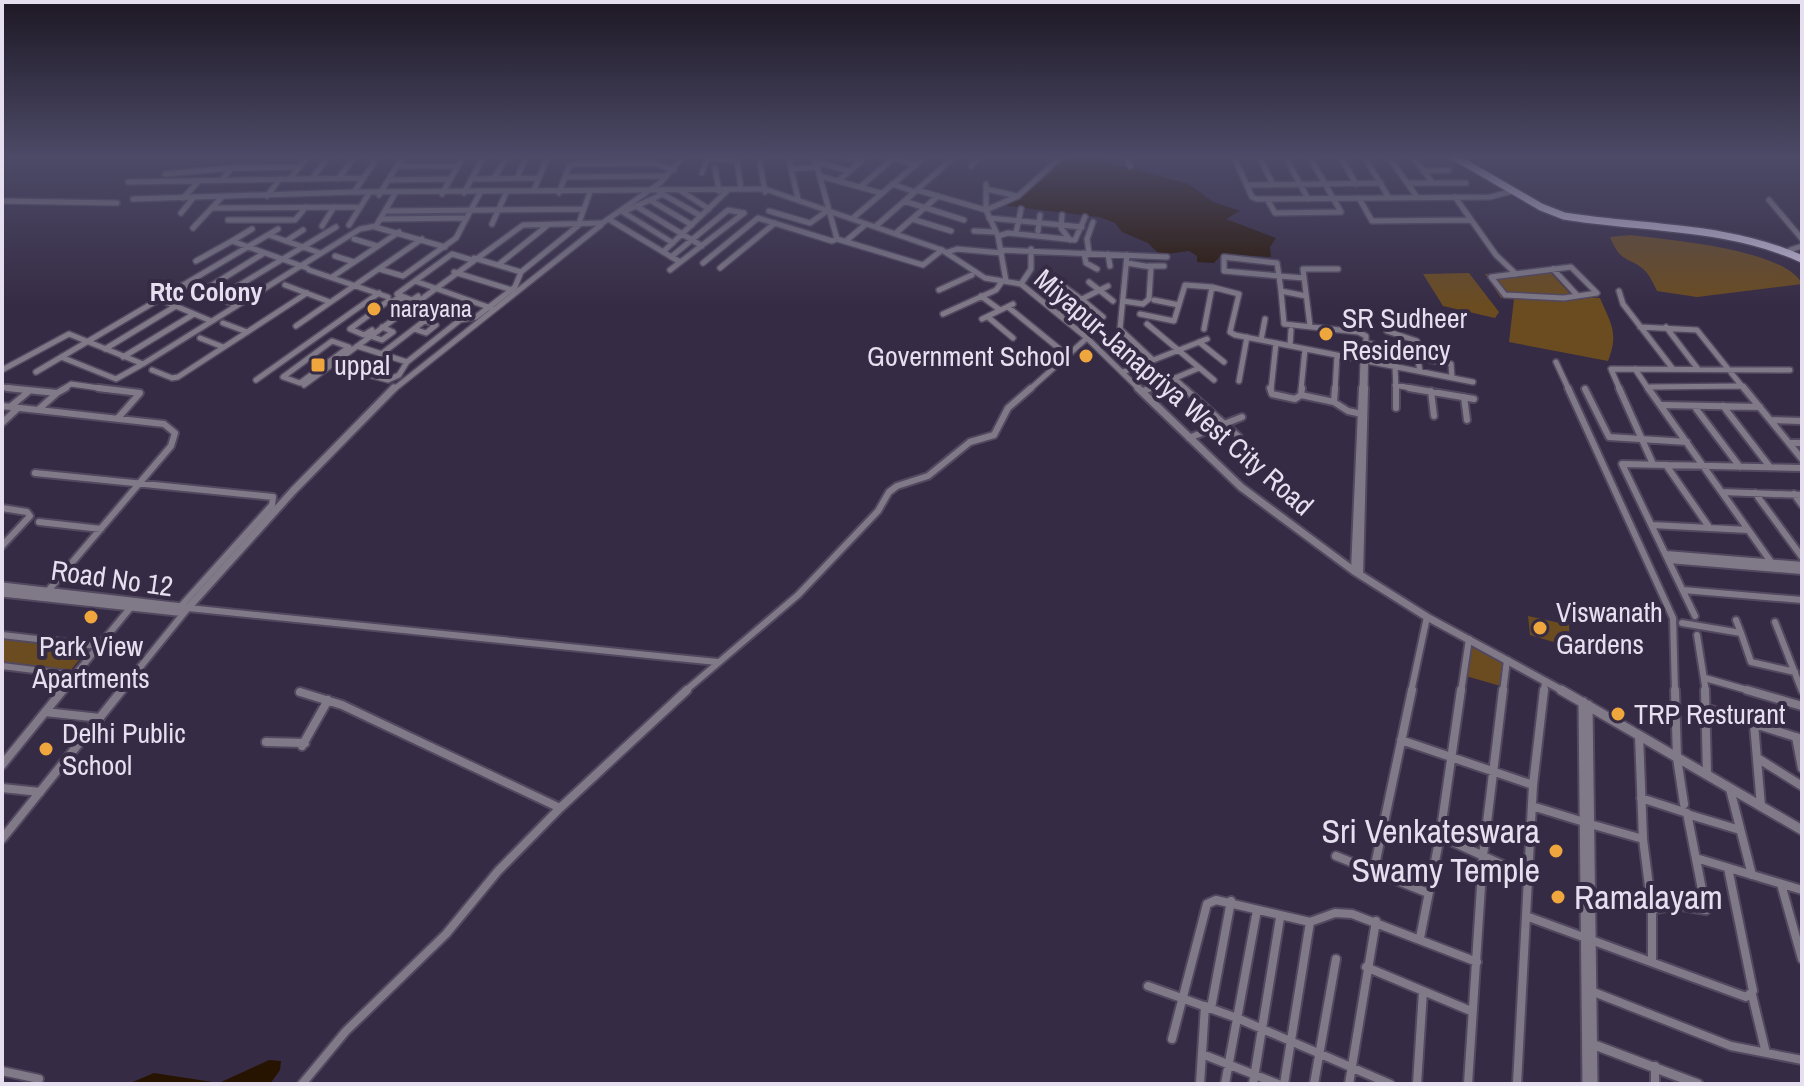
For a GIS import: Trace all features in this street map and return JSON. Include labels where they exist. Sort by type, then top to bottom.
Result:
[{"type":"main road","points":[[1545,207],[1564,216],[1725,236],[1802,256]]},
{"type":"main road","points":[[1550,207],[1560,212],[1731,234],[1802,256]]},
{"type":"street","points":[[181,213],[186,207]]},
{"type":"street","points":[[237,208],[228,221],[295,220],[306,207]]},
{"type":"street","points":[[322,226],[334,207]]},
{"type":"street","points":[[193,228],[212,208],[360,207]]},
{"type":"street","points":[[349,225],[360,207]]},
{"type":"street","points":[[375,227],[387,207]]},
{"type":"street","points":[[378,269],[403,276],[461,232],[473,207]]},
{"type":"street","points":[[492,224],[500,207]]},
{"type":"street","points":[[184,607],[395,387],[624,207]]},
{"type":"street","points":[[407,362],[380,355],[353,347],[332,341],[283,377],[300,383],[338,357],[353,347],[370,336],[453,272],[523,225],[601,224],[627,207]]},
{"type":"street","points":[[621,212],[634,207]]},
{"type":"street","points":[[637,207],[702,246]]},
{"type":"street","points":[[661,207],[692,225]]},
{"type":"street","points":[[685,207],[701,216]]},
{"type":"street","points":[[705,207],[709,209]]},
{"type":"street","points":[[663,252],[711,207]]},
{"type":"street","points":[[816,207],[943,251],[977,275],[1006,282]]},
{"type":"street","points":[[818,207],[943,251],[972,275],[988,282],[1006,282]]},
{"type":"street","points":[[829,207],[837,239]]},
{"type":"street","points":[[853,218],[866,207]]},
{"type":"street","points":[[876,226],[898,207]]},
{"type":"street","points":[[920,207],[964,220]]},
{"type":"street","points":[[975,207],[986,210],[994,207]]},
{"type":"street","points":[[986,207],[1002,252],[1006,282]]},
{"type":"street","points":[[1271,207],[1275,213],[1341,212]]},
{"type":"street","points":[[1338,207],[1345,221]]},
{"type":"street","points":[[1364,207],[1372,221],[1471,220]]},
{"type":"street","points":[[1462,207],[1496,255],[1516,274]]},
{"type":"street","points":[[1775,207],[1802,239]]},
{"type":"street","points":[[896,233],[924,208]]},
{"type":"street","points":[[526,221],[530,209]]},
{"type":"street","points":[[498,265],[551,223],[554,209]]},
{"type":"street","points":[[331,365],[388,380],[399,375],[407,362],[460,320],[476,317],[512,290],[520,281],[521,272],[580,222],[584,209],[385,211]]},
{"type":"street","points":[[1016,233],[1021,209]]},
{"type":"street","points":[[670,270],[744,213],[728,210],[671,257]]},
{"type":"street","points":[[769,211],[810,223],[830,211]]},
{"type":"street","points":[[621,212],[673,243]]},
{"type":"street","points":[[1038,231],[1040,215]]},
{"type":"street","points":[[1062,215],[1060,225],[1070,240]]},
{"type":"street","points":[[974,231],[1078,239],[1085,217]]},
{"type":"street","points":[[381,219],[467,218]]},
{"type":"street","points":[[703,263],[758,218],[832,241],[847,240],[923,265],[943,251],[957,249],[1002,252],[1031,249],[1167,257]]},
{"type":"street","points":[[989,218],[1082,227]]},
{"type":"street","points":[[912,219],[951,231]]},
{"type":"street","points":[[610,220],[680,262]]},
{"type":"street","points":[[1093,222],[1087,239],[1086,263],[1097,269]]},
{"type":"street","points":[[720,268],[775,223]]},
{"type":"street","points":[[847,240],[866,224]]},
{"type":"street","points":[[218,298],[336,227]]},
{"type":"street","points":[[61,357],[116,379],[236,305],[306,268],[320,253],[362,228],[399,232],[445,247]]},
{"type":"street","points":[[196,261],[252,229]]},
{"type":"street","points":[[36,372],[278,229]]},
{"type":"street","points":[[286,241],[303,230]]},
{"type":"street","points":[[639,238],[652,230]]},
{"type":"street","points":[[332,277],[399,232]]},
{"type":"street","points":[[269,235],[320,253]]},
{"type":"street","points":[[354,239],[377,246]]},
{"type":"street","points":[[296,326],[422,239]]},
{"type":"street","points":[[1048,251],[1049,239]]},
{"type":"street","points":[[232,241],[388,297]]},
{"type":"street","points":[[1790,250],[1802,246]]},
{"type":"street","points":[[1021,284],[1031,269],[1031,249]]},
{"type":"street","points":[[457,252],[472,259]]},
{"type":"street","points":[[201,292],[264,253]]},
{"type":"street","points":[[432,288],[412,300],[397,294],[452,254],[521,272]]},
{"type":"street","points":[[1108,254],[1110,266]]},
{"type":"street","points":[[1127,255],[1120,329],[1153,360]]},
{"type":"street","points":[[335,256],[354,262]]},
{"type":"street","points":[[1304,278],[1279,275],[1224,271],[1224,257],[1277,263],[1279,275],[1281,291],[1284,324],[1358,332],[1366,336],[1357,573]]},
{"type":"street","points":[[1127,263],[1164,266]]},
{"type":"street","points":[[1123,301],[1147,302],[1149,266]]},
{"type":"street","points":[[1310,326],[1304,278],[1306,268],[1338,269]]},
{"type":"street","points":[[1574,268],[1597,292],[1564,298],[1508,296],[1491,277],[1516,274],[1553,269],[1574,268]]},
{"type":"street","points":[[1553,269],[1577,295]]},
{"type":"street","points":[[453,272],[512,290]]},
{"type":"street","points":[[1062,285],[1066,274]]},
{"type":"street","points":[[939,290],[972,275]]},
{"type":"street","points":[[1051,277],[1103,317]]},
{"type":"street","points":[[414,281],[491,308]]},
{"type":"street","points":[[943,314],[996,290],[1006,282]]},
{"type":"street","name":"Miyapur-Janapriya West City Road","points":[[1006,282],[1021,284],[1059,314],[1241,487],[1357,573],[1427,617],[1545,681],[1802,830]]},
{"type":"street","points":[[1089,282],[1113,301]]},
{"type":"street","points":[[183,285],[236,305]]},
{"type":"street","points":[[285,285],[330,302]]},
{"type":"street","points":[[1140,314],[1174,321],[1185,285],[1212,287],[1238,293],[1230,332],[1473,382]]},
{"type":"street","points":[[1059,314],[1108,286]]},
{"type":"street","points":[[1204,329],[1212,287]]},
{"type":"street","points":[[1281,291],[1306,296]]},
{"type":"street","points":[[1619,291],[1623,304],[1673,369]]},
{"type":"street","points":[[154,369],[178,377],[307,293]]},
{"type":"street","points":[[256,380],[379,293]]},
{"type":"street","points":[[981,296],[1000,310]]},
{"type":"street","points":[[159,299],[211,321]]},
{"type":"street","points":[[396,299],[410,305]]},
{"type":"street","points":[[391,319],[364,335],[350,329],[389,300],[460,320]]},
{"type":"street","points":[[1154,300],[1179,305]]},
{"type":"street","points":[[105,349],[176,306]]},
{"type":"street","points":[[1013,338],[985,318],[1010,306],[1067,355]]},
{"type":"street","points":[[1069,323],[1095,311]]},
{"type":"street","points":[[380,355],[436,312]]},
{"type":"street","points":[[123,357],[194,314]]},
{"type":"street","points":[[1261,340],[1265,319]]},
{"type":"street","points":[[414,329],[426,333],[436,325],[425,321]]},
{"type":"street","points":[[223,323],[247,332]]},
{"type":"street","points":[[1147,324],[1214,380]]},
{"type":"street","points":[[370,336],[382,340],[393,332],[382,327]]},
{"type":"street","points":[[1640,327],[1697,330],[1802,459]]},
{"type":"street","points":[[1666,328],[1698,369]]},
{"type":"street","points":[[1290,346],[1291,330]]},
{"type":"street","points":[[1387,331],[1417,341],[1420,371]]},
{"type":"street","points":[[2,370],[68,334],[141,365]]},
{"type":"street","points":[[1239,381],[1247,337]]},
{"type":"street","points":[[200,338],[223,347]]},
{"type":"street","points":[[302,1084],[346,1031],[395,980],[446,934],[498,871],[560,808],[717,662],[798,595],[878,511],[889,492],[897,486],[928,476],[970,442],[994,435],[1008,408],[1087,338]]},
{"type":"street","points":[[1123,372],[1207,339]]},
{"type":"street","points":[[1199,342],[1224,362]]},
{"type":"street","points":[[1276,343],[1270,388],[1272,394],[1295,399],[1301,395],[1334,402],[1348,411],[1362,414]]},
{"type":"street","points":[[1367,343],[1451,364],[1452,377]]},
{"type":"street","points":[[1301,395],[1305,349]]},
{"type":"street","points":[[319,350],[338,357]]},
{"type":"street","points":[[1334,402],[1337,355]]},
{"type":"street","points":[[304,385],[338,357]]},
{"type":"street","points":[[1357,573],[1365,361]]},
{"type":"street","points":[[1556,362],[1673,618],[1677,758],[1684,804]]},
{"type":"street","points":[[1395,366],[1396,408]]},
{"type":"street","points":[[1143,391],[1199,368]]},
{"type":"street","points":[[1653,464],[1611,373],[1614,368],[1790,370]]},
{"type":"street","points":[[1635,369],[1774,566]]},
{"type":"street","points":[[1174,378],[1239,437]]},
{"type":"street","points":[[39,409],[71,384],[140,393],[118,418]]},
{"type":"street","points":[[1395,385],[1474,399]]},
{"type":"street","points":[[1650,387],[1743,386]]},
{"type":"street","points":[[2,387],[57,393]]},
{"type":"street","points":[[1585,389],[1609,437],[1687,442]]},
{"type":"street","points":[[1431,391],[1434,416]]},
{"type":"street","points":[[2,422],[28,392]]},
{"type":"street","points":[[1464,397],[1467,420]]},
{"type":"street","points":[[1662,405],[1760,407]]},
{"type":"street","points":[[2,406],[164,424],[175,433],[171,446],[45,594]]},
{"type":"street","points":[[1694,406],[1740,467]]},
{"type":"street","points":[[1723,406],[1770,467]]},
{"type":"street","points":[[1189,438],[1242,417]]},
{"type":"street","points":[[1771,420],[1802,421]]},
{"type":"street","points":[[1789,443],[1802,443]]},
{"type":"street","points":[[1695,616],[1622,464],[1802,468]]},
{"type":"street","points":[[1666,465],[1709,527]]},
{"type":"street","points":[[2,839],[100,718],[184,607],[272,505],[273,497],[35,473]]},
{"type":"street","points":[[1722,492],[1798,495],[1802,505]]},
{"type":"street","points":[[1755,493],[1802,557]]},
{"type":"street","points":[[2,508],[27,512],[30,516],[2,546]]},
{"type":"street","points":[[39,522],[101,529]]},
{"type":"street","points":[[1652,525],[1748,530]]},
{"type":"street","points":[[1667,557],[1802,568]]},
{"type":"street","name":"Road No 12","points":[[2,586],[131,607],[177,612],[184,607]]},
{"type":"street","points":[[1683,590],[1802,600]]},
{"type":"street","name":"Road No 12","points":[[2,593],[184,607]]},
{"type":"street","points":[[2,765],[131,607]]},
{"type":"street","points":[[184,607],[717,662]]},
{"type":"street","points":[[1374,870],[1427,617]]},
{"type":"street","points":[[1736,620],[1751,662],[1795,672]]},
{"type":"street","points":[[1775,622],[1802,691]]},
{"type":"street","points":[[1682,623],[1741,633]]},
{"type":"street","points":[[2,635],[98,646]]},
{"type":"street","points":[[1697,635],[1708,709],[1707,774]]},
{"type":"street","points":[[1420,938],[1440,836],[1469,639]]},
{"type":"street","points":[[1468,1084],[1483,856],[1507,660]]},
{"type":"street","points":[[3,667],[75,675]]},
{"type":"street","points":[[1705,678],[1802,706]]},
{"type":"street","points":[[1517,1084],[1533,785],[1545,681]]},
{"type":"street","points":[[300,692],[328,700],[506,780],[560,808]]},
{"type":"street","points":[[266,742],[304,744],[328,700]]},
{"type":"street","points":[[1585,704],[1587,1084]]},
{"type":"street","points":[[1708,709],[1799,738],[1802,768]]},
{"type":"street","points":[[45,712],[100,718]]},
{"type":"street","points":[[1754,724],[1761,806]]},
{"type":"street","points":[[1639,735],[1643,839],[1652,910],[1652,962]]},
{"type":"street","points":[[1401,740],[1533,785]]},
{"type":"street","points":[[1759,759],[1802,786]]},
{"type":"street","points":[[1730,787],[1752,875]]},
{"type":"street","points":[[2,788],[40,792]]},
{"type":"street","points":[[1641,798],[1740,830]]},
{"type":"street","points":[[1532,806],[1643,839]]},
{"type":"street","points":[[1652,910],[1676,905],[1706,910],[1687,814]]},
{"type":"street","points":[[1440,836],[1527,876]]},
{"type":"street","points":[[1336,856],[1428,893]]},
{"type":"street","points":[[1696,858],[1802,890]]},
{"type":"street","points":[[1728,868],[1766,1053]]},
{"type":"street","points":[[1781,884],[1802,959]]},
{"type":"street","points":[[1172,1039],[1207,904],[1216,900],[1231,901],[1280,918],[1310,922],[1342,912],[1376,921],[1477,962]]},
{"type":"street","points":[[1200,1084],[1208,1007],[1231,901]]},
{"type":"street","points":[[1225,1084],[1257,910]]},
{"type":"street","points":[[1526,916],[1742,996],[1752,995]]},
{"type":"street","points":[[1254,1080],[1280,918]]},
{"type":"street","points":[[1349,1084],[1376,921]]},
{"type":"street","points":[[1284,1084],[1310,922]]},
{"type":"street","points":[[1588,939],[1593,1084]]},
{"type":"street","points":[[1314,1084],[1336,959]]},
{"type":"street","points":[[1366,967],[1471,1011]]},
{"type":"street","points":[[1148,986],[1262,1028],[1390,1084]]},
{"type":"street","points":[[1417,1084],[1423,991]]},
{"type":"street","points":[[1591,991],[1731,1046],[1802,1061]]},
{"type":"street","points":[[1592,1044],[1698,1084]]},
{"type":"street","points":[[1202,1054],[1229,1062],[1254,1080],[1278,1084]]},
{"type":"street","points":[[1655,1066],[1655,1084]]},
{"type":"street","points":[[2,1071],[39,1079]]},
{"type":"shaded area","points":[[1013,207],[1227,207],[1240,211],[1226,219],[1276,238],[1270,247],[1271,257],[1222,254],[1214,263],[1197,262],[1197,256],[1189,251],[1160,255],[1148,243],[1122,232],[1115,223],[1099,217]]},
{"type":"shaded area","points":[[1631,235],[1697,243],[1750,254],[1791,272],[1802,284],[1697,297],[1657,291],[1647,273],[1623,257],[1610,237]]},
{"type":"shaded area","points":[[1549,271],[1573,297],[1600,298],[1613,336],[1608,361],[1509,342],[1514,299],[1501,298],[1485,274]]},
{"type":"shaded area","points":[[1469,273],[1499,312],[1495,318],[1443,306],[1423,274]]},
{"type":"shaded area","points":[[1528,616],[1569,625],[1570,647],[1530,635]]},
{"type":"shaded area","points":[[2,638],[89,648],[70,671],[2,663]]},
{"type":"shaded area","points":[[1472,647],[1504,663],[1504,687],[1466,676]]},
{"type":"shaded area","points":[[269,1060],[281,1061],[280,1070],[270,1084],[128,1084],[154,1073],[219,1083]]},
{"type":"place","name":"narayana","points":[[374,309]]},
{"type":"place","name":"SR Sudheer Residency","points":[[1326,334]]},
{"type":"place","name":"Government School","points":[[1086,356]]},
{"type":"place","name":"uppal","points":[[318,365]]},
{"type":"place","name":"Park View Apartments","points":[[91,617]]},
{"type":"place","name":"Viswanath Gardens","points":[[1540,628]]},
{"type":"place","name":"TRP Resturant","points":[[1618,714]]},
{"type":"place","name":"Delhi Public School","points":[[46,749]]},
{"type":"place","name":"Sri Venkateswara Swamy Temple","points":[[1556,851]]},
{"type":"place","name":"Ramalayam","points":[[1558,897]]},
{"type":"district","name":"Rtc Colony","points":[[206,292]]}]
